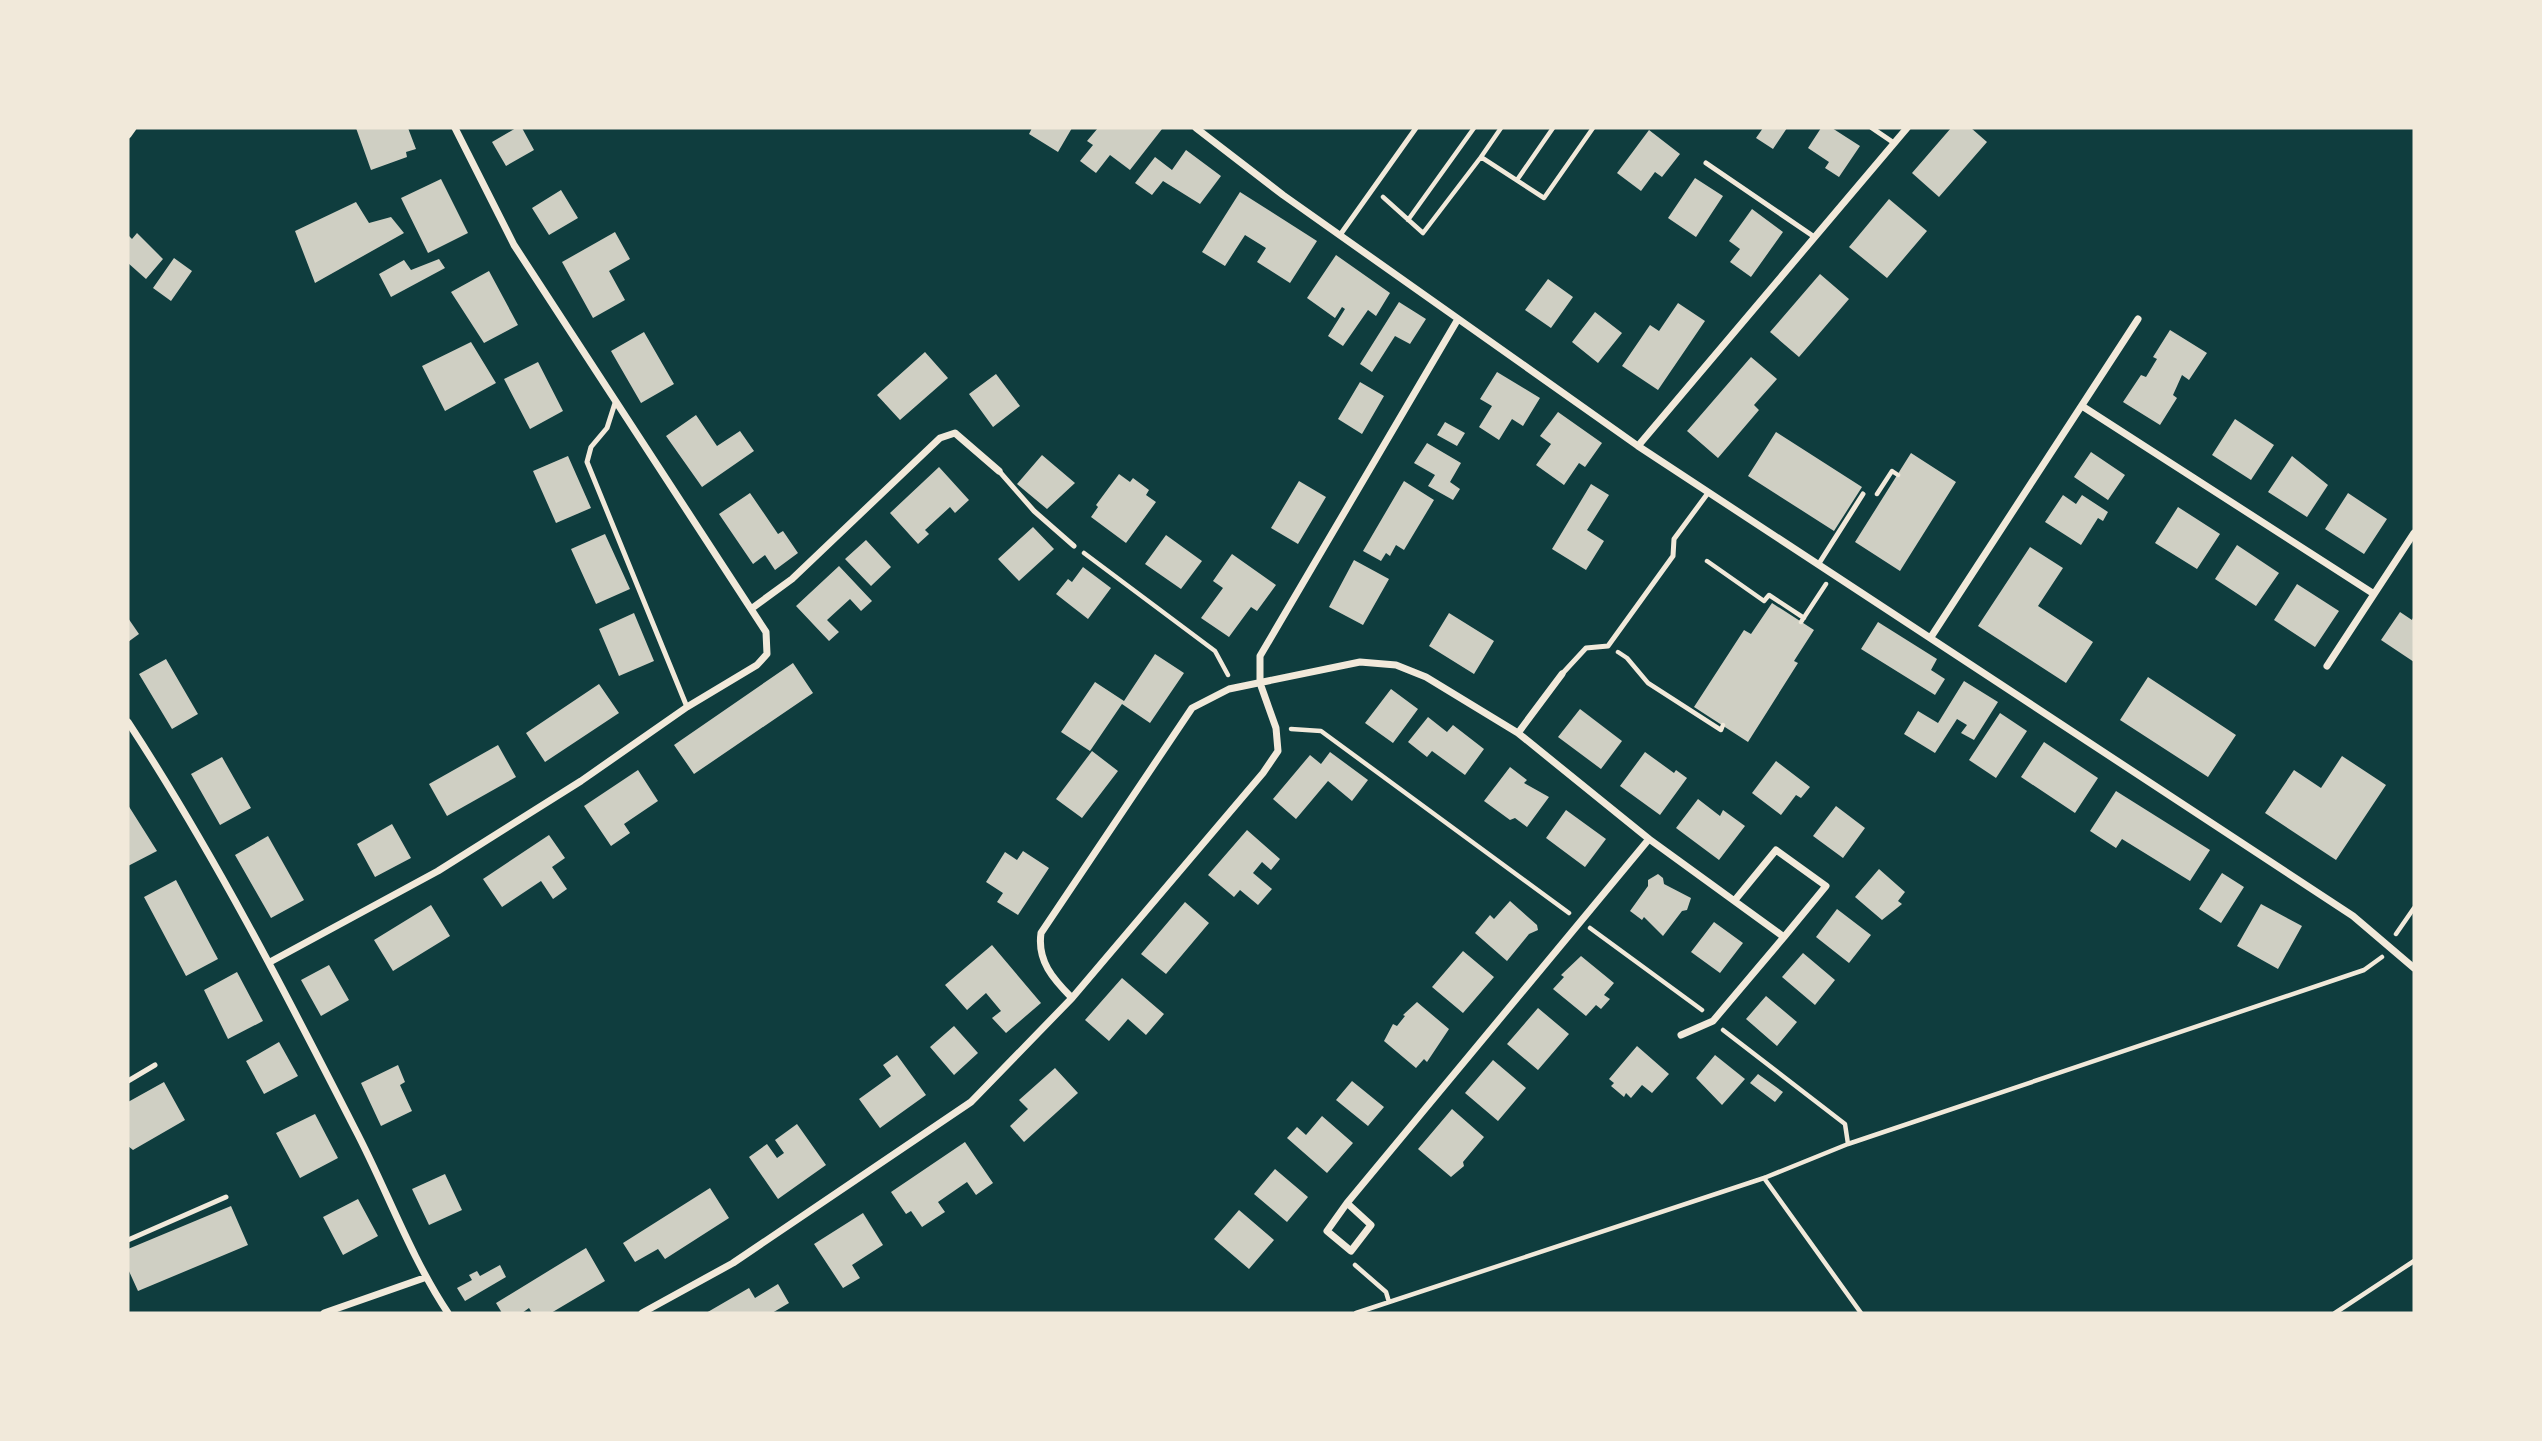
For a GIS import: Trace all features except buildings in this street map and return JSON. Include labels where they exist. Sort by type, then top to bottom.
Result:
[{"type":"street","points":[[128,135],[133,128]]},
{"type":"street","points":[[270,962],[438,871],[581,781],[687,707],[757,664],[767,654],[766,632],[514,246],[455,128]]},
{"type":"street","points":[[1196,128],[1340,235],[1638,446],[2353,916],[2414,968]]},
{"type":"street","points":[[1638,446],[1812,236],[1907,128]]},
{"type":"street","points":[[642,1313],[733,1263],[971,1102],[1072,998],[1263,773],[1278,751],[1276,728],[1260,683],[1260,656],[1458,319]]},
{"type":"street","points":[[1931,637],[2138,319]]},
{"type":"street","points":[[2082,406],[2374,594]]},
{"type":"street","points":[[751,610],[792,579],[940,438],[955,433],[999,471]]},
{"type":"street","points":[[2327,666],[2414,533]]},
{"type":"street","points":[[1072,998],[1055,981],[1041,956],[1041,933],[1192,708],[1207,698],[1235,688],[1360,662],[1396,666],[1426,677],[1518,733],[1649,839],[1784,937]]},
{"type":"street","points":[[1518,733],[1562,674]]},
{"type":"street","points":[[128,722],[201,839],[270,962],[375,1167],[424,1278],[448,1313]]},
{"type":"street","points":[[1347,1203],[1371,1225],[1351,1251],[1327,1231],[1347,1203],[1649,839]]},
{"type":"street","points":[[1681,1035],[1713,1020],[1826,886],[1776,850],[1735,900]]},
{"type":"street","points":[[324,1313],[424,1278]]},
{"type":"lane","points":[[1340,235],[1416,128]]},
{"type":"lane","points":[[1872,128],[1894,143]]},
{"type":"lane","points":[[1706,163],[1812,236]]},
{"type":"lane","points":[[615,403],[607,428],[591,447],[587,462],[687,707]]},
{"type":"lane","points":[[999,471],[1034,511],[1074,546]]},
{"type":"lane","points":[[1562,674],[1586,648],[1608,646],[1673,556],[1674,539],[1708,492]]},
{"type":"lane","points":[[1818,565],[1863,494]]},
{"type":"lane","points":[[128,1081],[155,1065]]},
{"type":"lane","points":[[128,1240],[226,1196]]},
{"type":"path","points":[[1409,220],[1474,128]]},
{"type":"path","points":[[1374,190],[1423,233],[1501,128]]},
{"type":"path","points":[[1517,180],[1553,128]]},
{"type":"path","points":[[1480,157],[1544,198],[1593,128]]},
{"type":"path","points":[[1074,546],[1215,651],[1235,688]]},
{"type":"path","points":[[1707,561],[1764,601],[1769,594],[1802,620],[1832,574]]},
{"type":"path","points":[[1608,646],[1628,658],[1648,683],[1720,730],[1723,725]]},
{"type":"path","points":[[1356,1313],[1764,1178],[1862,1140],[2364,970],[2382,957],[2414,908]]},
{"type":"path","points":[[1764,1178],[1861,1313]]},
{"type":"path","points":[[1351,1251],[1353,1264],[1386,1292],[1389,1302]]},
{"type":"path","points":[[2335,1313],[2414,1261]]}]
